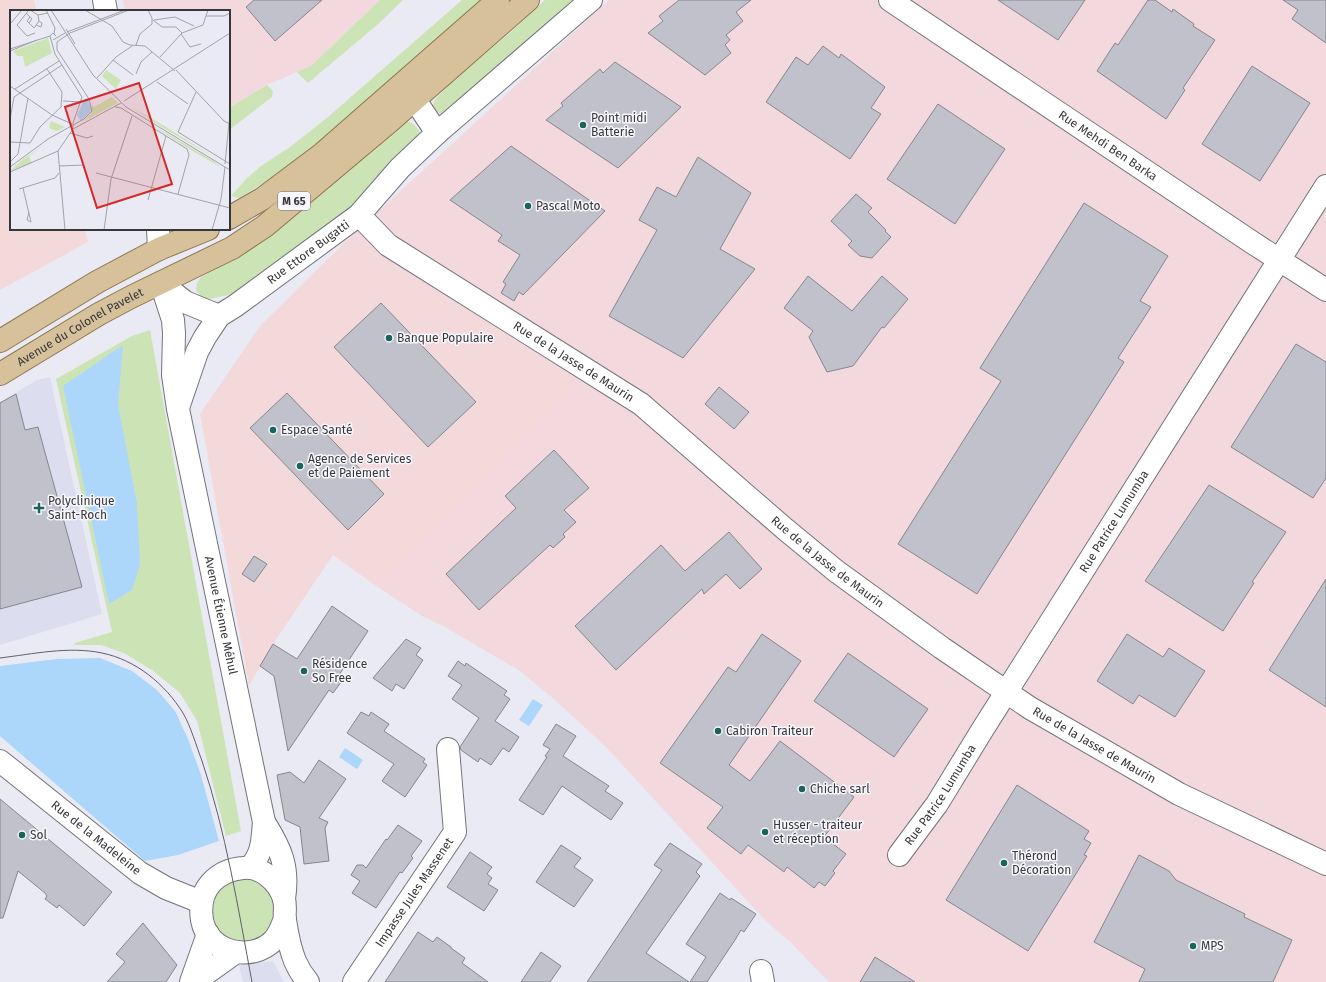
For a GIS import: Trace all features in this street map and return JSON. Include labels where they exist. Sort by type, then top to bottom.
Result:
[{"type":"main road","name":"M 65","points":[[230,217],[268,195],[322,154],[498,0]]},
{"type":"main road","name":"Avenue du Colonel Pavelet","points":[[0,374],[99,314],[232,248],[265,226],[414,100],[528,0]]},
{"type":"main road","name":"M 65","points":[[375,108],[396,102],[414,100]]},
{"type":"main road","points":[[0,341],[97,282],[159,239],[203,230]]},
{"type":"main road","points":[[159,239],[161,283]]},
{"type":"street","points":[[104,0],[106,10]]},
{"type":"street","name":"Rue Ettore Bugatti","points":[[219,316],[235,306],[359,215],[394,174],[437,133],[591,0]]},
{"type":"street","name":"Rue Mehdi Ben Barka","points":[[890,0],[1326,290]]},
{"type":"street","points":[[414,100],[437,133]]},
{"type":"street","name":"Rue Patrice Lumumba","points":[[899,855],[937,804],[1006,692],[1326,186]]},
{"type":"street","name":"Rue de la Jasse de Maurin","points":[[359,215],[388,245],[642,404],[836,571],[942,648],[1006,692],[1030,708],[1179,794],[1326,864]]},
{"type":"street","points":[[161,283],[184,302],[219,316],[197,352],[178,408]]},
{"type":"street","name":"Avenue Étienne Méhul","points":[[161,283],[173,320],[173,375],[178,408],[264,822],[262,846],[256,860],[250,868],[261,872],[272,879],[279,888],[285,909],[295,962],[308,982]]},
{"type":"street","name":"Impasse Jules Massenet","points":[[354,982],[455,832],[448,749]]},
{"type":"street","name":"Rue de la Madeleine","points":[[0,760],[140,873],[166,888],[201,902]]},
{"type":"street","name":"Avenue Étienne Méhul","points":[[264,822],[280,848],[285,866],[286,884],[285,909],[281,930],[274,940],[264,948]]},
{"type":"street","points":[[250,868],[230,870],[219,876],[210,885],[201,902],[202,922],[208,934],[216,943],[225,949],[247,953],[264,948],[295,962]]},
{"type":"street","points":[[203,976],[208,934]]},
{"type":"street","points":[[203,976],[236,952]]},
{"type":"shaded area","points":[[0,0],[34,0],[36,10],[10,10],[10,230],[85,230],[88,242],[0,290]]},
{"type":"shaded area","points":[[123,0],[380,0],[311,66],[267,85],[230,107],[230,10],[125,10]]},
{"type":"shaded area","points":[[609,0],[1326,0],[1326,982],[829,982],[790,942],[765,920],[606,747],[555,700],[520,671],[445,627],[422,616],[376,586],[580,380],[348,239]]},
{"type":"shaded area","points":[[348,239],[581,380],[376,586],[333,555],[273,644],[249,686],[200,414],[260,326]]},
{"type":"shaded area","name":"Polyclinique Saint-Roch","points":[[50,377],[102,614],[0,645],[0,402],[37,380]]},
{"type":"shaded area","points":[[273,961],[284,982],[243,982],[239,965]]},
{"type":"green space","points":[[380,0],[403,0],[377,25],[308,83],[297,72],[311,66]]},
{"type":"green space","points":[[462,0],[487,0],[306,155],[239,198],[231,196],[246,179],[261,166],[290,147],[328,117]]},
{"type":"green space","points":[[545,0],[574,0],[441,115],[433,107],[434,101],[454,79],[510,33]]},
{"type":"green space","points":[[267,85],[273,91],[272,97],[230,129],[230,107]]},
{"type":"green space","points":[[402,120],[415,125],[422,137],[353,208],[250,284],[229,295],[209,299],[203,298],[196,291],[197,283],[201,277],[233,259]]},
{"type":"green space","points":[[150,330],[241,831],[226,836],[197,721],[180,693],[152,670],[124,653],[101,645],[74,645],[75,643],[112,632],[56,379],[132,336]]},
{"type":"green space","points":[[245,878],[258,883],[267,891],[273,900],[274,911],[273,922],[268,931],[259,939],[240,944],[233,942],[216,932],[209,908],[211,900],[228,881]]},
{"type":"water","points":[[123,345],[118,405],[137,503],[140,565],[132,590],[109,604],[63,386]]},
{"type":"water","points":[[100,658],[132,671],[157,690],[175,711],[188,739],[201,775],[219,841],[178,855],[145,861],[0,736],[0,666],[57,659]]},
{"type":"water","points":[[533,699],[543,705],[529,726],[519,720]]},
{"type":"water","points":[[345,748],[363,760],[357,769],[339,757]]},
{"type":"building","points":[[254,0],[322,0],[275,41],[246,7]]},
{"type":"building","points":[[679,0],[751,0],[736,12],[743,21],[726,35],[730,40],[725,45],[731,53],[705,75],[648,33],[663,21],[659,16]]},
{"type":"building","points":[[998,0],[1085,0],[1058,40]]},
{"type":"building","points":[[1148,0],[1155,0],[1172,12],[1173,9],[1194,24],[1193,26],[1215,40],[1183,88],[1185,90],[1166,119],[1097,71],[1115,43],[1118,45]]},
{"type":"building","points":[[1283,0],[1326,0],[1326,43],[1292,19],[1298,10]]},
{"type":"building","points":[[823,46],[839,58],[841,54],[885,87],[871,108],[881,114],[850,159],[766,102],[796,57],[808,65]]},
{"type":"building","points":[[615,62],[681,107],[618,168],[546,120],[563,106],[561,103],[600,69],[603,73]]},
{"type":"building","points":[[1252,66],[1310,103],[1260,181],[1202,144]]},
{"type":"building","points":[[938,104],[1005,149],[955,224],[887,179]]},
{"type":"building","name":"Pascal Moto","points":[[511,146],[605,211],[523,295],[519,292],[514,301],[501,293],[506,284],[503,282],[520,255],[498,241],[502,235],[450,200]]},
{"type":"building","points":[[698,157],[751,193],[720,249],[755,269],[683,358],[609,316],[657,230],[639,220],[657,187],[676,197]]},
{"type":"building","points":[[856,194],[872,208],[868,212],[891,237],[872,258],[860,256],[848,245],[852,241],[831,221]]},
{"type":"building","points":[[1084,203],[1168,256],[1140,301],[1151,307],[1118,358],[1124,362],[977,594],[898,544],[1001,381],[980,368]]},
{"type":"building","points":[[808,276],[852,311],[882,276],[908,299],[884,328],[882,327],[853,366],[827,372],[809,337],[813,331],[784,308]]},
{"type":"building","points":[[381,303],[476,402],[428,447],[334,347]]},
{"type":"building","points":[[1296,344],[1326,362],[1326,478],[1313,498],[1231,447]]},
{"type":"building","points":[[719,387],[749,412],[734,429],[705,404]]},
{"type":"building","points":[[287,393],[384,494],[348,530],[250,428]]},
{"type":"building","points":[[16,394],[25,430],[38,427],[82,587],[0,609],[0,403]]},
{"type":"building","points":[[554,450],[589,488],[564,510],[576,522],[563,534],[565,537],[553,548],[550,545],[479,610],[446,574],[516,508],[505,496]]},
{"type":"building","points":[[1209,485],[1286,532],[1252,582],[1254,583],[1223,631],[1145,581]]},
{"type":"building","points":[[729,532],[762,569],[740,589],[726,574],[704,594],[702,589],[616,670],[575,626],[661,545],[685,571]]},
{"type":"building","points":[[254,556],[267,564],[254,582],[242,574]]},
{"type":"building","points":[[1326,579],[1326,707],[1269,670]]},
{"type":"building","name":"Résidence So Free","points":[[332,606],[368,631],[339,675],[344,678],[333,693],[329,690],[288,751],[274,676],[260,666],[273,644],[297,659]]},
{"type":"building","points":[[762,634],[801,661],[729,765],[750,781],[780,741],[854,797],[824,837],[846,854],[833,871],[835,873],[825,886],[819,882],[814,888],[787,867],[784,872],[748,845],[741,854],[707,828],[723,807],[660,763],[728,667],[736,672]]},
{"type":"building","points":[[1127,634],[1163,657],[1169,648],[1205,671],[1175,717],[1139,695],[1133,704],[1097,681]]},
{"type":"building","points":[[406,639],[421,648],[416,655],[423,660],[404,689],[396,684],[392,691],[373,678]]},
{"type":"building","points":[[848,653],[928,709],[894,757],[814,701]]},
{"type":"building","points":[[458,661],[465,666],[466,663],[507,691],[504,695],[510,699],[495,721],[519,737],[509,752],[503,748],[491,765],[480,758],[478,762],[461,750],[460,747],[479,718],[452,699],[462,685],[448,676]]},
{"type":"building","points":[[361,712],[369,716],[371,712],[389,724],[384,731],[425,759],[423,762],[427,765],[405,797],[382,781],[394,764],[347,733]]},
{"type":"building","points":[[556,724],[576,736],[563,756],[609,786],[605,791],[623,803],[611,820],[562,786],[543,815],[519,800],[547,757],[545,756],[550,749],[543,745]]},
{"type":"building","points":[[319,760],[346,779],[319,818],[328,822],[325,828],[329,861],[304,864],[300,827],[285,820],[277,775],[290,772],[304,783]]},
{"type":"building","name":"Thérond Décoration","points":[[1017,785],[1089,831],[1084,839],[1091,843],[1084,855],[1087,856],[1028,951],[946,900]]},
{"type":"building","name":"Sol","points":[[0,799],[112,892],[84,926],[59,905],[57,908],[45,899],[47,896],[45,893],[18,871],[3,918],[0,918]]},
{"type":"building","points":[[398,825],[422,841],[411,856],[413,858],[402,873],[400,872],[376,908],[352,893],[360,881],[351,875],[357,865],[363,865],[366,868],[386,839],[387,840]]},
{"type":"building","points":[[670,843],[702,864],[696,872],[700,876],[646,953],[689,982],[587,982],[662,870],[654,865]]},
{"type":"building","points":[[561,845],[581,858],[574,867],[593,880],[574,907],[536,882]]},
{"type":"building","points":[[470,852],[492,867],[487,874],[492,878],[488,884],[498,890],[484,911],[447,887]]},
{"type":"building","points":[[1139,855],[1169,871],[1176,880],[1245,914],[1244,917],[1292,940],[1273,982],[1139,982],[1145,969],[1094,942]]},
{"type":"building","points":[[720,893],[730,900],[731,898],[756,914],[744,932],[741,930],[707,982],[690,982],[706,957],[686,944]]},
{"type":"building","points":[[143,923],[177,965],[166,982],[107,982],[125,962],[116,954]]},
{"type":"building","points":[[418,932],[433,942],[437,937],[451,947],[465,958],[462,963],[488,982],[385,982]]},
{"type":"building","points":[[541,952],[561,966],[550,982],[521,982]]},
{"type":"building","points":[[875,957],[915,982],[860,982]]},
{"type":"tram line","points":[[0,658],[64,650],[89,651],[115,656],[138,667],[168,692],[176,702],[186,718],[193,736],[218,815],[231,870],[252,982]]},
{"type":"place","name":"Point midi Batterie","points":[[583,125]]},
{"type":"place","name":"Pascal Moto","points":[[528,206]]},
{"type":"place","name":"Banque Populaire","points":[[389,338]]},
{"type":"place","name":"Espace Santé","points":[[273,430]]},
{"type":"place","name":"Agence de Services et de Paiement","points":[[300,466]]},
{"type":"place","name":"Polyclinique Saint-Roch","points":[[39,508]]},
{"type":"place","name":"Résidence So Free","points":[[304,671]]},
{"type":"place","name":"Cabiron Traiteur","points":[[718,731]]},
{"type":"place","name":"Chiche sarl","points":[[802,789]]},
{"type":"place","name":"Husser - traiteur et réception","points":[[765,832]]},
{"type":"place","name":"Sol","points":[[22,835]]},
{"type":"place","name":"Thérond Décoration","points":[[1004,863]]},
{"type":"place","name":"MPS","points":[[1193,946]]}]
